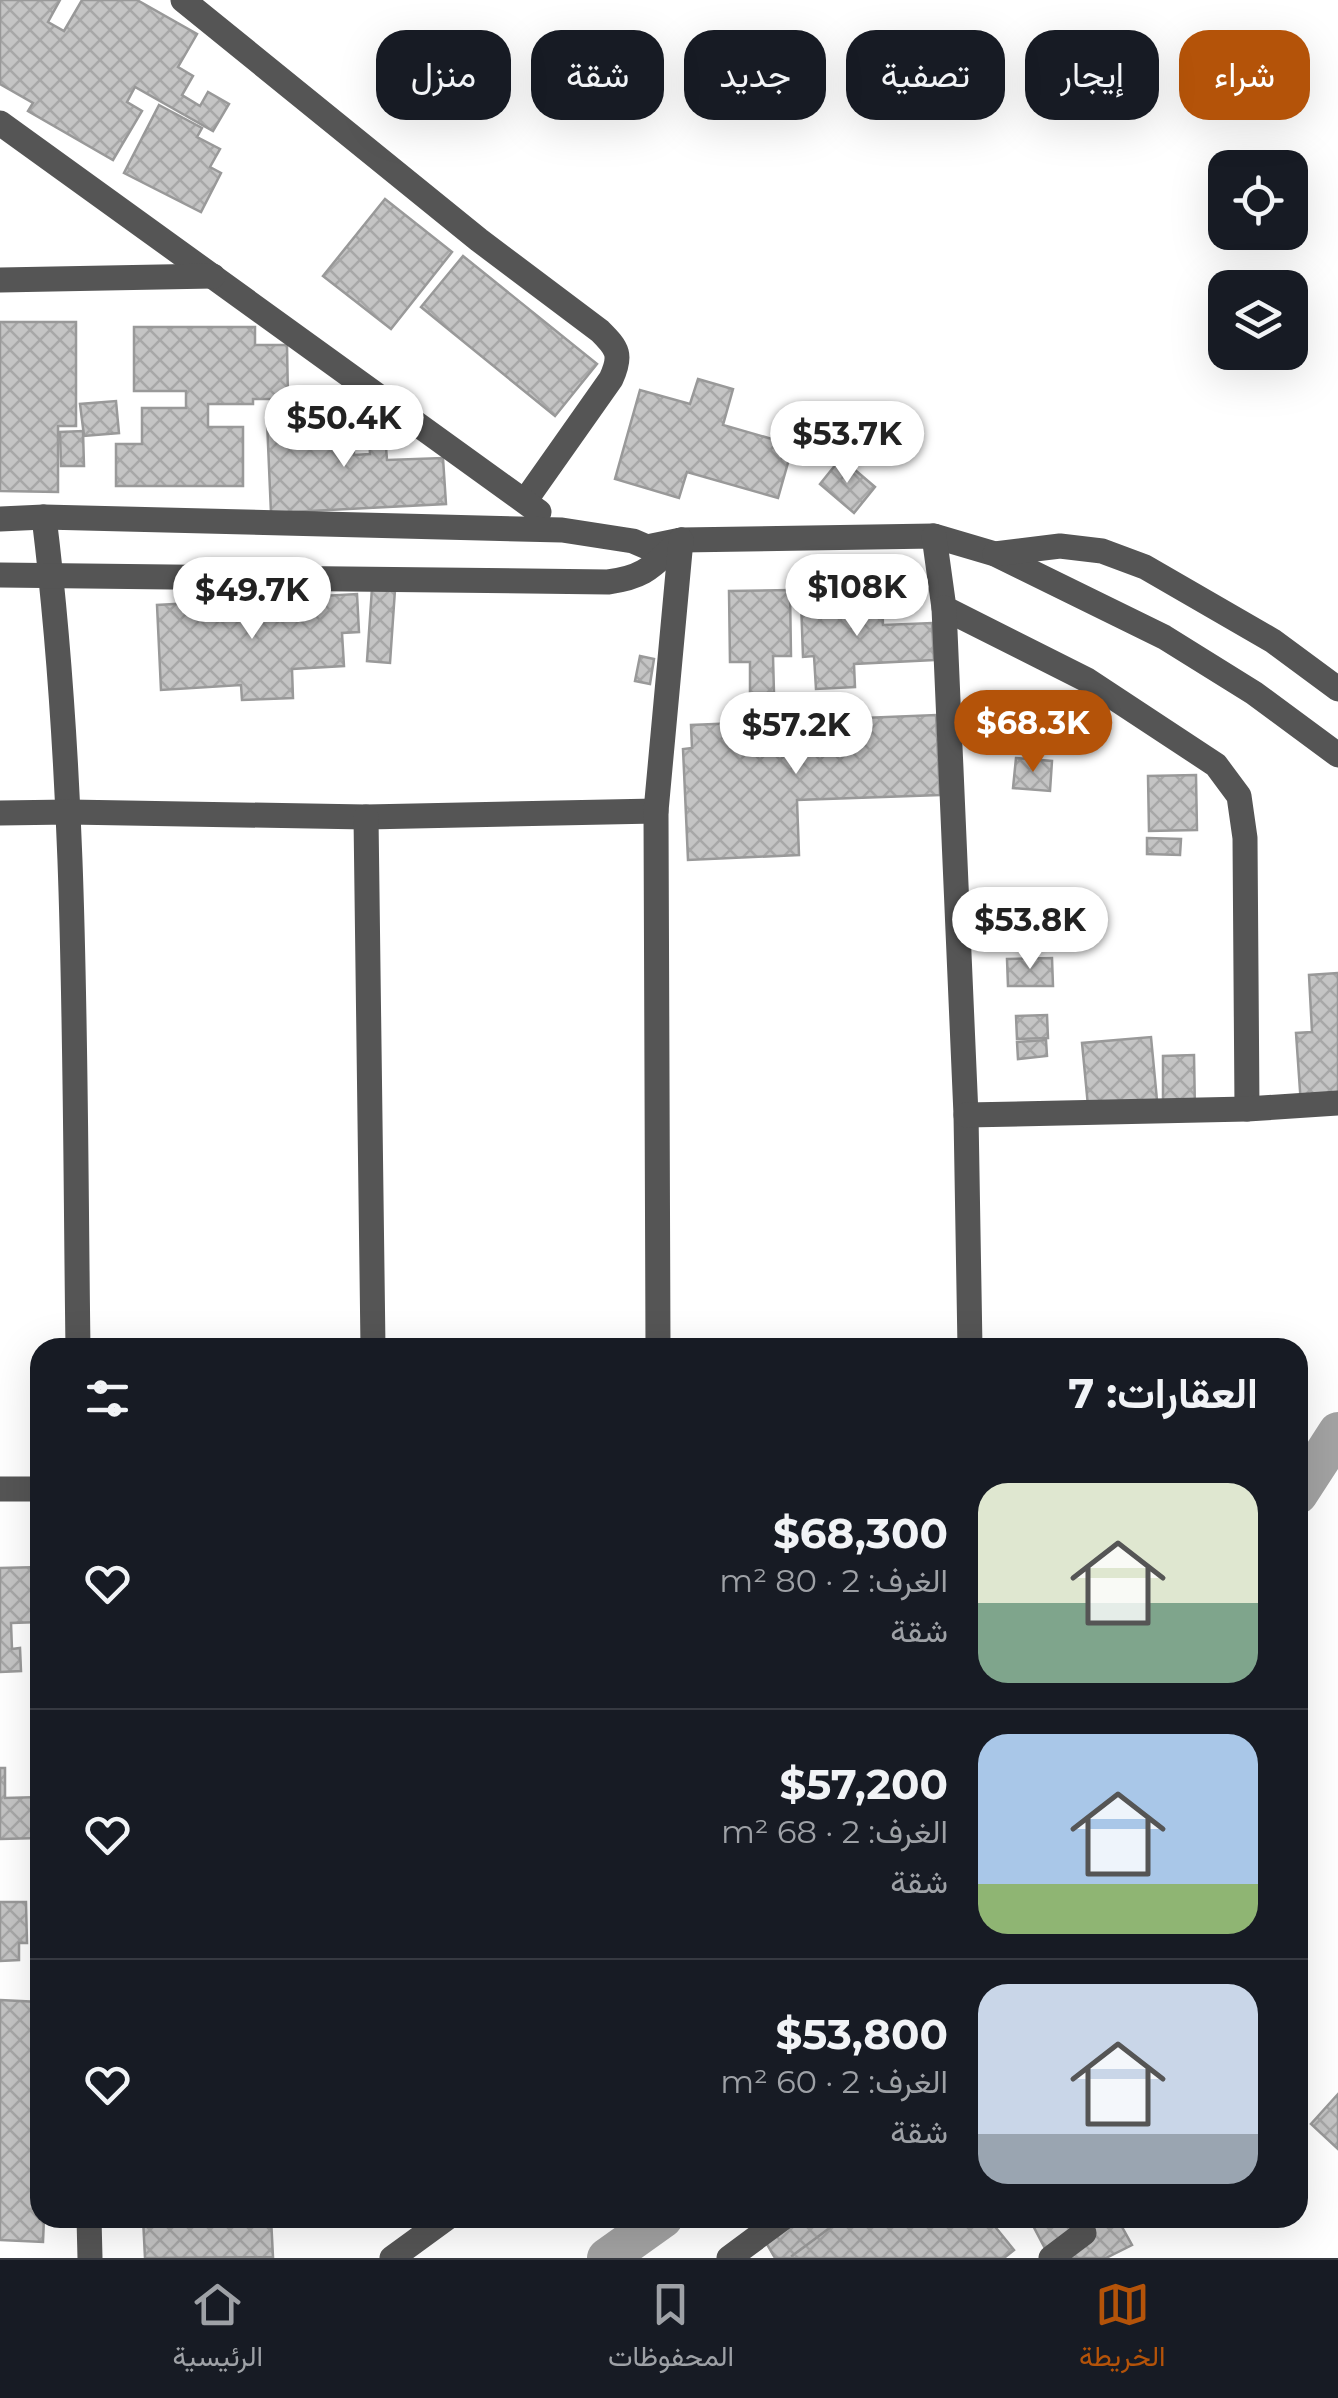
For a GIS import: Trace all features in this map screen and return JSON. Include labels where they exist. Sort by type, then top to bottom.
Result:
[{"type":"street","points":[[183,0],[616,346],[618,364],[611,379],[525,501]]},
{"type":"street","points":[[0,122],[562,530]]},
{"type":"street","points":[[0,280],[213,276]]},
{"type":"street","points":[[44,516],[69,812],[78,1338]]},
{"type":"street","points":[[0,518],[562,530],[633,541],[647,547],[681,540],[934,536],[995,554],[1164,638],[1254,693],[1338,755]]},
{"type":"street","points":[[934,536],[944,608],[966,1116],[970,1338]]},
{"type":"street","points":[[0,575],[608,582],[644,574],[681,540]]},
{"type":"street","points":[[658,1338],[656,810],[681,540]]},
{"type":"street","points":[[995,554],[1060,546],[1102,551],[1145,567],[1273,641],[1338,688]]},
{"type":"street","points":[[944,608],[1087,680],[1216,765],[1239,796],[1245,838],[1247,1109]]},
{"type":"street","points":[[0,813],[366,818],[656,810]]},
{"type":"street","points":[[366,818],[373,1338]]},
{"type":"street","points":[[966,1116],[1338,1103]]},
{"type":"street","points":[[0,1489],[30,1488]]},
{"type":"street","points":[[89,2228],[90,2258]]},
{"type":"street","points":[[728,2258],[770,2228]]},
{"type":"street","points":[[392,2258],[414,2230]]},
{"type":"street","points":[[1052,2258],[1084,2234]]},
{"type":"building","points":[[0,0],[60,0],[48,22],[64,31],[82,0],[137,0],[197,34],[178,67],[193,76],[182,95],[200,106],[208,92],[229,104],[213,131],[135,87],[127,102],[142,111],[113,160],[28,111],[33,103],[0,84]]},
{"type":"building","points":[[159,105],[202,128],[197,137],[220,149],[210,167],[221,173],[201,212],[124,173]]},
{"type":"building","points":[[385,199],[452,252],[391,329],[323,276]]},
{"type":"building","points":[[463,256],[597,364],[555,416],[421,307]]},
{"type":"building","points":[[0,322],[76,322],[76,426],[58,426],[58,492],[0,491]]},
{"type":"building","points":[[134,327],[255,327],[255,345],[287,345],[288,399],[208,404],[208,427],[243,427],[243,486],[116,486],[116,444],[142,444],[142,408],[186,408],[186,391],[134,391]]},
{"type":"building","points":[[698,379],[733,389],[723,425],[793,445],[778,498],[687,472],[679,498],[615,479],[640,390],[690,404]]},
{"type":"building","points":[[116,401],[119,433],[84,436],[80,404]]},
{"type":"building","points":[[353,416],[354,455],[370,454],[369,435],[385,434],[387,460],[443,458],[446,504],[271,513],[267,421]]},
{"type":"building","points":[[83,431],[84,466],[61,466],[60,432]]},
{"type":"building","points":[[841,458],[875,487],[854,513],[820,484]]},
{"type":"building","points":[[372,588],[395,590],[390,663],[367,661]]},
{"type":"building","points":[[790,590],[791,656],[773,656],[774,693],[750,693],[750,662],[730,662],[729,591]]},
{"type":"building","points":[[357,594],[359,632],[342,633],[344,666],[292,669],[293,698],[242,700],[241,685],[161,690],[157,605]]},
{"type":"building","points":[[882,597],[883,625],[932,623],[934,660],[854,664],[855,687],[816,689],[814,656],[803,657],[801,601]]},
{"type":"building","points":[[640,656],[654,659],[650,684],[635,681]]},
{"type":"building","points":[[936,715],[940,795],[797,800],[799,855],[688,860],[683,749],[692,748],[691,725]]},
{"type":"building","points":[[1016,758],[1052,761],[1050,791],[1013,788]]},
{"type":"building","points":[[1196,775],[1197,830],[1149,831],[1148,776]]},
{"type":"building","points":[[1147,838],[1181,839],[1180,855],[1147,854]]},
{"type":"building","points":[[1052,958],[1053,986],[1008,986],[1007,959]]},
{"type":"building","points":[[1338,973],[1338,1103],[1301,1105],[1296,1033],[1312,1032],[1309,975]]},
{"type":"building","points":[[1047,1015],[1048,1038],[1017,1039],[1016,1016]]},
{"type":"building","points":[[1151,1037],[1157,1100],[1088,1106],[1082,1043]]},
{"type":"building","points":[[1046,1040],[1047,1056],[1018,1059],[1017,1042]]},
{"type":"building","points":[[1194,1055],[1195,1111],[1163,1112],[1163,1056]]},
{"type":"building","points":[[30,1567],[30,1622],[11,1623],[12,1649],[20,1648],[21,1671],[0,1672],[0,1568]]},
{"type":"building","points":[[0,1768],[5,1768],[5,1798],[30,1797],[30,1838],[0,1839]]},
{"type":"building","points":[[0,1902],[26,1902],[27,1943],[19,1943],[19,1960],[0,1961]]},
{"type":"building","points":[[0,2000],[30,2002],[30,2228],[44,2228],[43,2242],[0,2240]]},
{"type":"building","points":[[1338,2094],[1338,2149],[1311,2124]]},
{"type":"building","points":[[144,2228],[272,2228],[273,2257],[145,2258]]},
{"type":"building","points":[[758,2228],[856,2228],[859,2233],[816,2258],[775,2258]]},
{"type":"building","points":[[830,2228],[996,2228],[1014,2250],[1004,2258],[792,2256]]},
{"type":"building","points":[[1034,2228],[1123,2228],[1132,2245],[1106,2258],[1050,2258]]},
{"type":"waterway","points":[[1308,1478],[1338,1432]]},
{"type":"waterway","points":[[607,2258],[649,2228]]}]
